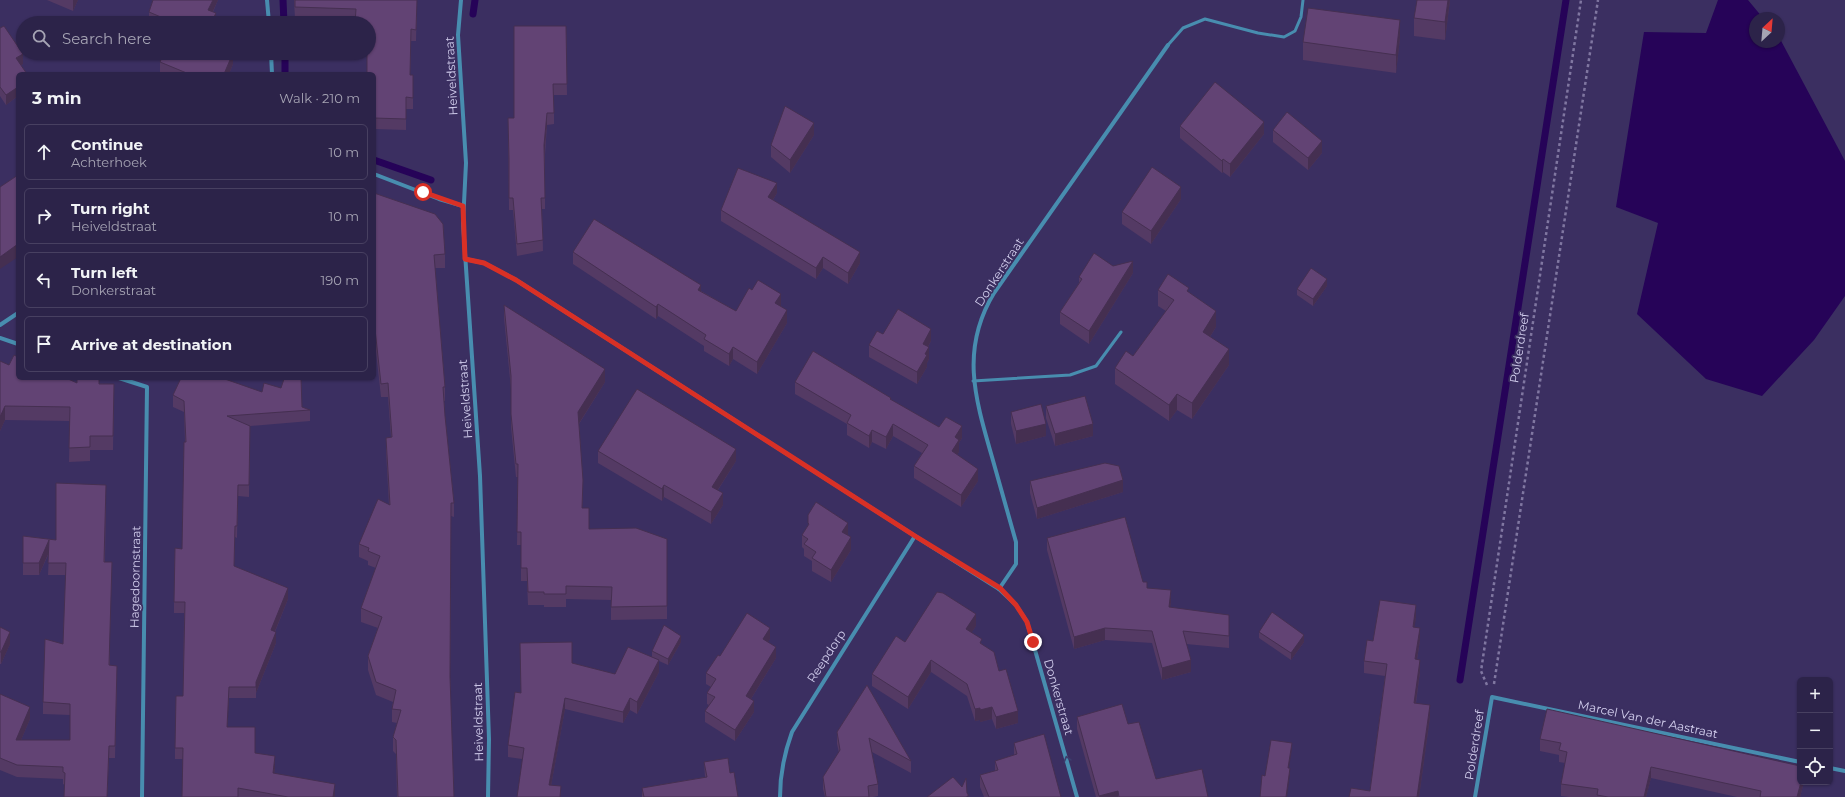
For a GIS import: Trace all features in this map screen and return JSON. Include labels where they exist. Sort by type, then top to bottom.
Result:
[{"type":"street","points":[[267,0],[268,16]]},
{"type":"street","name":"Heiveldstraat","points":[[461,0],[458,35],[466,163],[463,206],[465,259],[480,476],[489,738],[488,797]]},
{"type":"street","name":"Donkerstraat","points":[[1000,588],[1013,571],[1016,564],[1016,542],[978,409],[974,381],[974,359],[977,329],[985,308],[1168,44]]},
{"type":"street","points":[[271,60],[272,72]]},
{"type":"street","points":[[376,175],[439,199],[463,206]]},
{"type":"street","name":"Donkerstraat","points":[[465,259],[484,263],[516,280],[915,536],[1000,588],[1016,605],[1027,622],[1077,797]]},
{"type":"street","points":[[0,325],[16,314]]},
{"type":"street","points":[[0,338],[16,343]]},
{"type":"street","name":"Hagedoornstraat","points":[[125,380],[148,387],[142,797]]},
{"type":"street","name":"Reepdorp","points":[[780,797],[780,778],[783,756],[792,732],[803,711],[915,536]]},
{"type":"street","name":"Marcel Van der Aastraat","points":[[1492,697],[1797,761]]},
{"type":"street","name":"Polderdreef","points":[[1476,797],[1492,697]]},
{"type":"street","points":[[1833,769],[1845,771]]},
{"type":"lane","points":[[1168,44],[1183,28],[1205,19],[1258,34],[1284,37],[1295,31],[1301,17],[1303,0]]},
{"type":"lane","points":[[974,381],[1070,375],[1096,366],[1121,332]]},
{"type":"path","name":"Polderdreef","points":[[1492,697],[1481,671],[1581,0]]},
{"type":"path","name":"Polderdreef","points":[[1492,697],[1598,0]]},
{"type":"shaded area","points":[[1718,0],[1748,0],[1758,12],[1749,12],[1749,48],[1785,48],[1845,161],[1845,296],[1814,340],[1762,396],[1706,379],[1637,314],[1658,223],[1616,207],[1644,32],[1706,33]]},
{"type":"building","points":[[153,0],[213,0],[208,10],[216,13],[214,16],[158,16],[149,12]]},
{"type":"building","points":[[295,0],[417,0],[416,30],[411,29],[410,75],[413,75],[413,98],[406,97],[406,119],[376,118],[376,72],[367,72],[367,60],[376,60],[376,16],[356,16],[356,9],[295,7]]},
{"type":"building","points":[[1417,0],[1448,0],[1445,22],[1414,18]]},
{"type":"building","points":[[1308,8],[1400,20],[1396,55],[1303,42]]},
{"type":"building","points":[[4,26],[16,44],[16,60],[26,72],[16,72],[16,88],[6,95],[0,87],[0,28]]},
{"type":"building","points":[[514,26],[566,26],[567,84],[553,84],[554,113],[547,113],[544,145],[545,198],[541,198],[543,240],[517,244],[513,198],[509,198],[508,118],[514,118]]},
{"type":"building","points":[[161,60],[230,60],[225,72],[184,72],[160,62]]},
{"type":"building","points":[[1215,82],[1264,122],[1230,164],[1223,159],[1222,161],[1180,126]]},
{"type":"building","points":[[785,106],[814,123],[790,160],[771,145]]},
{"type":"building","points":[[1287,112],[1322,141],[1308,158],[1273,130]]},
{"type":"building","points":[[1152,167],[1181,187],[1151,231],[1122,212]]},
{"type":"building","points":[[738,168],[777,183],[768,197],[860,252],[848,273],[823,257],[816,268],[721,210]]},
{"type":"building","points":[[16,176],[16,245],[0,257],[0,187]]},
{"type":"building","points":[[376,194],[435,214],[443,224],[445,254],[434,255],[445,387],[443,387],[445,416],[454,503],[451,503],[450,676],[454,797],[398,797],[396,740],[393,737],[401,710],[392,709],[396,690],[376,682],[368,656],[382,617],[361,608],[380,556],[368,551],[369,548],[359,544],[378,499],[390,505],[386,438],[392,437],[388,383],[381,384],[376,338]]},
{"type":"building","points":[[594,219],[701,285],[698,290],[736,311],[749,288],[752,290],[758,280],[781,294],[775,303],[787,310],[757,362],[733,347],[729,354],[704,339],[706,335],[658,304],[656,307],[573,252]]},
{"type":"building","points":[[1094,253],[1113,266],[1133,261],[1089,331],[1060,312],[1082,279],[1079,277]]},
{"type":"building","points":[[1311,268],[1327,279],[1313,299],[1297,289]]},
{"type":"building","points":[[1168,274],[1189,288],[1187,291],[1216,311],[1203,332],[1229,349],[1192,403],[1177,394],[1169,405],[1115,368],[1126,351],[1133,356],[1174,300],[1158,290]]},
{"type":"building","points":[[504,305],[605,369],[578,412],[583,480],[582,508],[589,508],[589,529],[636,528],[667,539],[667,606],[611,607],[612,587],[566,586],[566,594],[528,592],[527,568],[521,568],[521,532],[517,532],[518,464],[516,464],[511,414],[511,376]]},
{"type":"building","points":[[898,309],[931,329],[923,344],[929,347],[925,354],[927,355],[917,372],[869,345],[877,331],[883,334]]},
{"type":"building","points":[[813,351],[891,398],[890,399],[939,427],[946,417],[962,426],[955,437],[959,440],[952,451],[978,469],[961,495],[914,466],[928,445],[893,424],[886,437],[872,430],[869,436],[847,423],[851,415],[795,382]]},
{"type":"building","points":[[14,355],[16,356],[16,380],[70,380],[77,383],[77,380],[99,380],[99,384],[114,384],[113,436],[90,436],[90,447],[69,448],[70,407],[5,406],[0,417],[0,361],[9,365]]},
{"type":"building","points":[[180,380],[228,380],[262,392],[264,383],[281,388],[284,380],[301,380],[302,407],[310,410],[227,416],[250,426],[249,485],[238,485],[234,566],[288,588],[271,630],[276,632],[256,682],[256,687],[229,687],[227,727],[255,727],[255,753],[275,756],[273,773],[335,784],[333,797],[288,797],[238,788],[238,797],[182,797],[183,748],[175,748],[176,696],[183,696],[185,602],[174,602],[175,548],[182,549],[184,442],[186,442],[184,401],[173,395]]},
{"type":"building","points":[[637,389],[736,449],[712,487],[723,493],[711,512],[664,485],[662,489],[598,451]]},
{"type":"building","points":[[1085,396],[1093,424],[1055,434],[1046,406]]},
{"type":"building","points":[[1041,404],[1046,424],[1016,431],[1011,412]]},
{"type":"building","points":[[1105,463],[1119,466],[1123,480],[1037,508],[1030,481]]},
{"type":"building","points":[[56,483],[106,485],[104,562],[112,562],[109,665],[117,666],[115,746],[109,746],[107,797],[64,797],[65,773],[63,772],[63,767],[17,765],[0,758],[0,694],[30,707],[16,740],[70,740],[70,704],[43,702],[45,639],[63,644],[66,563],[48,563],[49,540],[39,563],[23,563],[23,536],[56,540]]},
{"type":"building","points":[[816,502],[848,523],[842,532],[851,537],[831,570],[812,558],[816,552],[804,544],[808,539],[802,535],[809,524],[808,515]]},
{"type":"building","points":[[1125,517],[1143,582],[1147,582],[1147,588],[1171,590],[1169,607],[1229,615],[1229,636],[1183,631],[1191,660],[1162,668],[1152,631],[1105,628],[1074,637],[1047,538]]},
{"type":"building","points":[[937,592],[943,593],[976,614],[966,629],[982,639],[980,643],[994,652],[999,671],[1006,669],[1018,711],[996,717],[992,707],[980,710],[980,708],[975,709],[967,684],[931,660],[908,697],[872,674],[896,636],[905,642]]},
{"type":"building","points":[[1380,600],[1416,605],[1413,627],[1420,628],[1415,659],[1420,660],[1414,703],[1430,705],[1417,797],[1349,797],[1351,788],[1370,791],[1387,664],[1364,661],[1367,640],[1373,641]]},
{"type":"building","points":[[1272,612],[1304,635],[1291,653],[1259,632]]},
{"type":"building","points":[[747,613],[770,628],[763,639],[776,647],[746,696],[754,701],[735,730],[705,711],[715,697],[707,693],[716,679],[706,673],[718,655],[720,656]]},
{"type":"building","points":[[664,625],[681,636],[668,659],[652,651]]},
{"type":"building","points":[[0,627],[10,632],[1,652],[0,652]]},
{"type":"building","points":[[572,642],[572,663],[615,674],[628,647],[659,660],[637,702],[630,698],[623,712],[565,698],[549,785],[561,786],[560,797],[517,797],[524,748],[508,745],[515,692],[521,693],[520,643]]},
{"type":"building","points":[[867,685],[911,761],[869,738],[878,784],[868,786],[869,797],[826,797],[823,777],[840,750],[837,732]]},
{"type":"building","points":[[1122,704],[1128,724],[1139,722],[1156,779],[1202,769],[1208,797],[1119,797],[1118,791],[1099,796],[1077,717]]},
{"type":"building","points":[[1547,709],[1797,765],[1797,785],[1800,785],[1797,797],[1760,797],[1761,791],[1651,767],[1644,797],[1608,797],[1597,795],[1598,789],[1561,784],[1567,752],[1559,750],[1561,743],[1540,739]]},
{"type":"building","points":[[1044,734],[1061,797],[989,797],[980,775],[998,770],[995,761],[1017,754],[1014,743]]},
{"type":"building","points":[[1271,740],[1292,743],[1288,768],[1290,768],[1286,797],[1260,797],[1262,775],[1265,776]]},
{"type":"building","points":[[728,758],[730,773],[734,772],[738,797],[644,797],[642,788],[707,777],[704,762]]},
{"type":"building","points":[[953,777],[962,787],[966,778],[967,793],[969,796],[927,797]]},
{"type":"waterway","points":[[283,0],[284,16]]},
{"type":"waterway","points":[[473,14],[475,0]]},
{"type":"waterway","points":[[1460,680],[1566,0]]},
{"type":"waterway","points":[[285,60],[285,72]]},
{"type":"waterway","points":[[376,161],[431,180]]},
{"type":"route","points":[[423,192],[439,199],[463,206],[465,259],[484,263],[516,280],[869,505],[915,536],[1000,588],[1016,605],[1027,622],[1033,642]]}]
